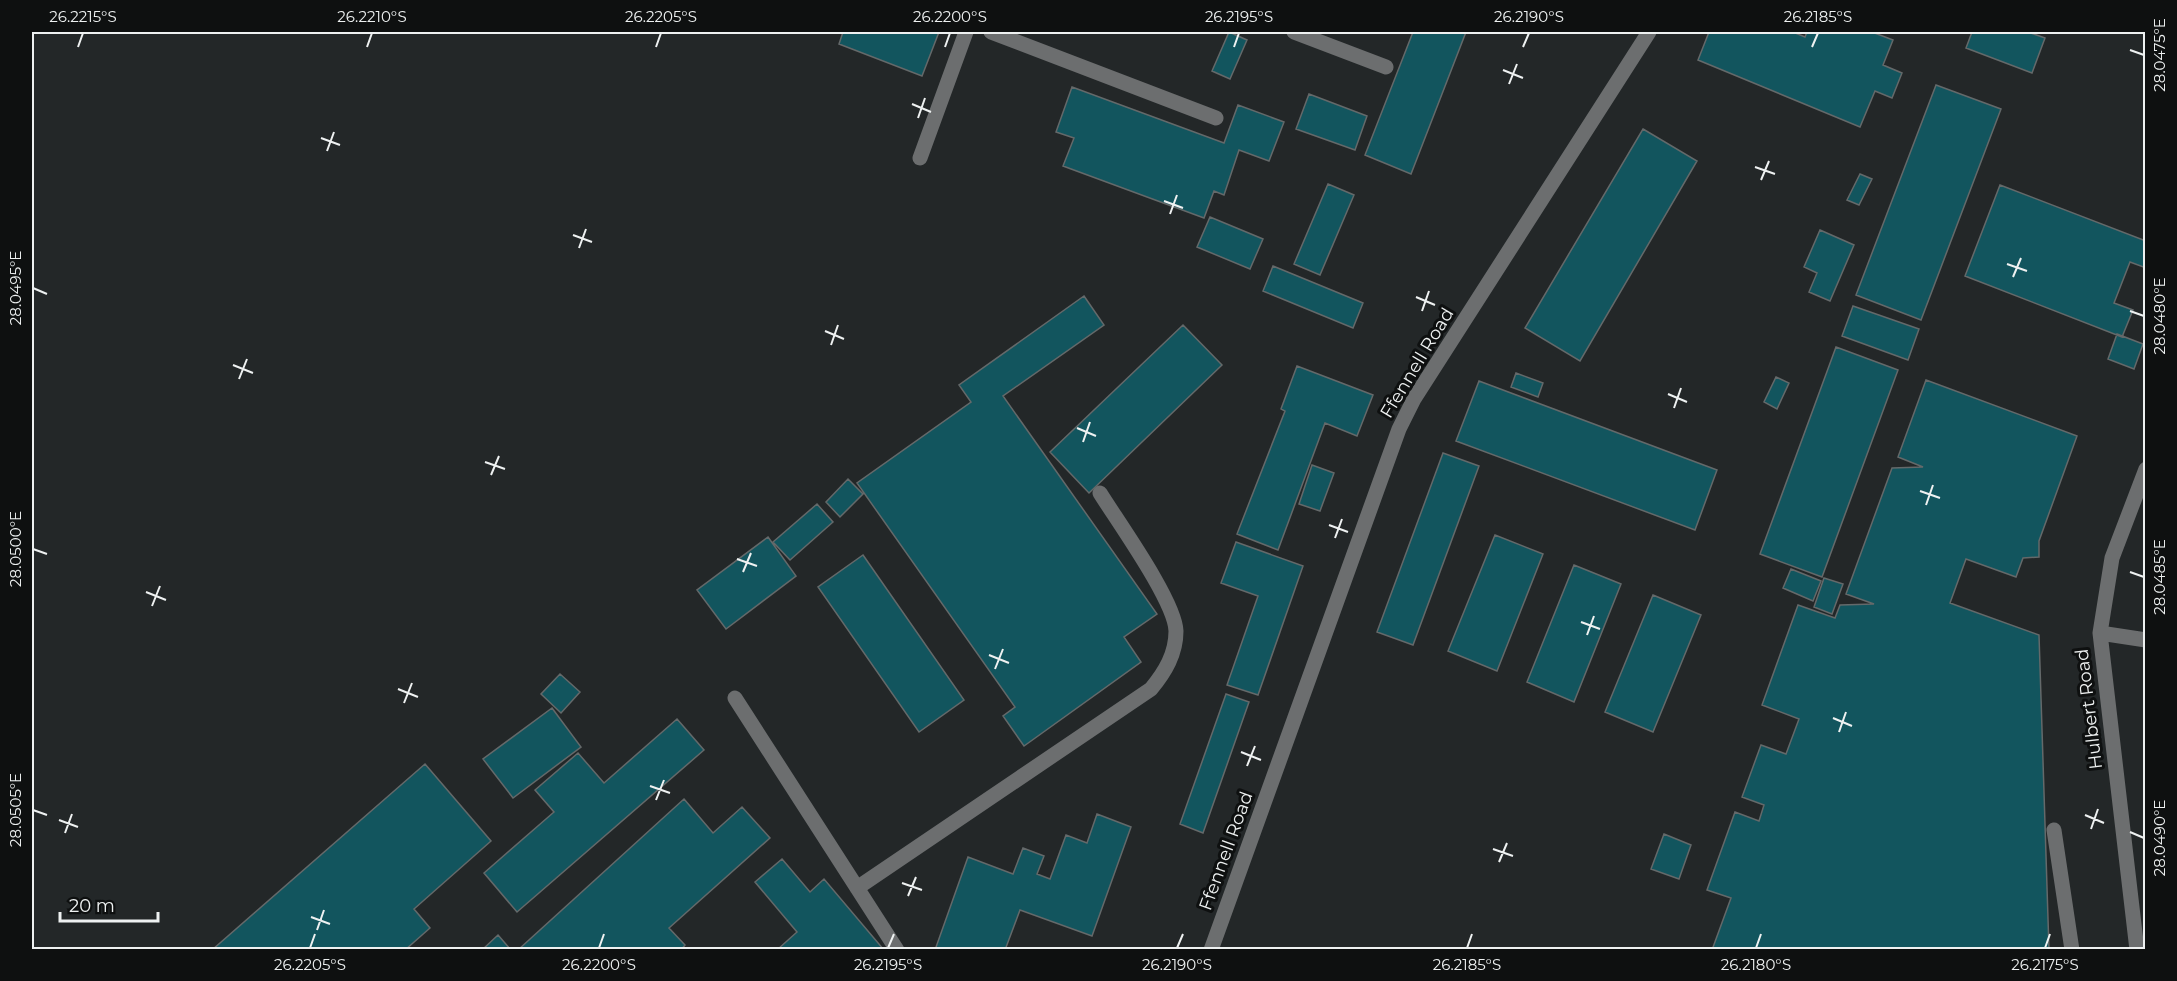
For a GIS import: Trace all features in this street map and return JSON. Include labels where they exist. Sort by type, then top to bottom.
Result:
[{"type":"street","points":[[920,158],[966,32]]},
{"type":"street","points":[[991,32],[1216,118]]},
{"type":"street","points":[[1294,32],[1386,67]]},
{"type":"street","name":"Ffennell Road","points":[[1211,950],[1399,429],[1414,399],[1649,32]]},
{"type":"street","name":"Hulbert Road","points":[[2137,950],[2100,633],[2112,558],[2145,469]]},
{"type":"street","points":[[857,888],[1151,689],[1166,672],[1173,651],[1176,629],[1169,604],[1101,493]]},
{"type":"street","points":[[2100,633],[2145,640]]},
{"type":"street","points":[[735,698],[897,950]]},
{"type":"street","points":[[2054,830],[2072,950]]},
{"type":"building","points":[[843,32],[939,32],[922,76],[839,44]]},
{"type":"building","points":[[1229,32],[1247,40],[1230,79],[1212,71]]},
{"type":"building","points":[[1413,32],[1466,32],[1411,174],[1365,155]]},
{"type":"building","points":[[1709,32],[1793,32],[1805,37],[1807,32],[1872,32],[1893,40],[1883,65],[1902,73],[1892,98],[1875,91],[1860,127],[1698,60]]},
{"type":"building","points":[[1972,32],[2028,32],[2045,38],[2032,73],[1966,48]]},
{"type":"building","points":[[1936,85],[2001,109],[1921,320],[1856,295]]},
{"type":"building","points":[[1072,87],[1224,143],[1238,105],[1284,122],[1269,161],[1239,150],[1224,195],[1214,191],[1204,218],[1063,166],[1074,138],[1056,132]]},
{"type":"building","points":[[1309,94],[1367,116],[1355,150],[1296,129]]},
{"type":"building","points":[[1643,129],[1697,161],[1580,361],[1525,328]]},
{"type":"building","points":[[1860,174],[1872,179],[1859,205],[1847,200]]},
{"type":"building","points":[[1328,184],[1354,195],[1320,275],[1294,264]]},
{"type":"building","points":[[2000,185],[2146,241],[2146,268],[2130,262],[2114,303],[2133,310],[2122,337],[1965,276]]},
{"type":"building","points":[[1210,217],[1263,239],[1250,269],[1197,247]]},
{"type":"building","points":[[1820,230],[1854,245],[1830,301],[1809,292],[1817,273],[1804,267]]},
{"type":"building","points":[[1273,266],[1363,303],[1353,328],[1263,291]]},
{"type":"building","points":[[1084,296],[1104,325],[1003,396],[1157,614],[1124,637],[1141,662],[1024,746],[1003,716],[1015,707],[857,483],[971,402],[959,385]]},
{"type":"building","points":[[1853,306],[1919,329],[1908,360],[1842,336]]},
{"type":"building","points":[[1183,325],[1222,365],[1089,493],[1050,452]]},
{"type":"building","points":[[2117,334],[2143,344],[2134,369],[2108,359]]},
{"type":"building","points":[[1836,347],[1898,370],[1822,577],[1760,554]]},
{"type":"building","points":[[1297,366],[1373,395],[1357,436],[1325,423],[1278,550],[1237,534],[1285,411],[1281,409]]},
{"type":"building","points":[[1516,373],[1543,383],[1538,397],[1511,387]]},
{"type":"building","points":[[1776,377],[1789,383],[1777,409],[1764,402]]},
{"type":"building","points":[[1926,380],[2077,436],[2039,541],[2039,557],[2023,558],[2016,577],[1966,559],[1950,603],[2039,635],[2049,950],[1712,950],[1731,898],[1707,890],[1735,812],[1759,821],[1764,805],[1742,797],[1761,745],[1786,754],[1799,719],[1762,705],[1798,605],[1835,618],[1840,605],[1874,604],[1846,594],[1892,468],[1923,467],[1898,457]]},
{"type":"building","points":[[1479,381],[1717,470],[1695,530],[1456,441]]},
{"type":"building","points":[[1443,453],[1479,466],[1413,645],[1377,632]]},
{"type":"building","points":[[1312,465],[1334,473],[1320,511],[1299,504]]},
{"type":"building","points":[[848,479],[863,494],[840,517],[826,502]]},
{"type":"building","points":[[817,504],[833,522],[790,560],[773,542]]},
{"type":"building","points":[[1495,535],[1543,554],[1497,671],[1448,651]]},
{"type":"building","points":[[768,537],[796,576],[726,629],[697,590]]},
{"type":"building","points":[[1236,542],[1303,566],[1258,695],[1227,685],[1258,596],[1221,583]]},
{"type":"building","points":[[863,555],[964,700],[919,732],[818,587]]},
{"type":"building","points":[[1574,565],[1621,584],[1574,702],[1527,682]]},
{"type":"building","points":[[1791,569],[1821,581],[1813,601],[1783,588]]},
{"type":"building","points":[[1824,578],[1843,584],[1832,614],[1814,607]]},
{"type":"building","points":[[1653,595],[1701,615],[1653,732],[1605,712]]},
{"type":"building","points":[[560,674],[580,692],[561,713],[541,694]]},
{"type":"building","points":[[1226,694],[1249,702],[1203,833],[1180,824]]},
{"type":"building","points":[[552,708],[581,747],[513,798],[483,759]]},
{"type":"building","points":[[677,719],[704,750],[517,912],[484,873],[554,812],[535,790],[578,753],[604,783]]},
{"type":"building","points":[[425,764],[491,841],[414,909],[430,928],[405,950],[212,950]]},
{"type":"building","points":[[684,799],[713,833],[742,807],[770,838],[669,928],[685,945],[681,950],[518,950]]},
{"type":"building","points":[[1097,814],[1131,827],[1092,936],[1020,910],[1005,950],[935,950],[968,857],[1013,874],[1023,848],[1044,856],[1037,874],[1050,879],[1066,835],[1087,843]]},
{"type":"building","points":[[1664,834],[1691,845],[1679,879],[1651,869]]},
{"type":"building","points":[[782,859],[810,892],[824,879],[884,950],[777,950],[797,932],[755,882]]},
{"type":"building","points":[[498,935],[511,950],[482,950]]}]
